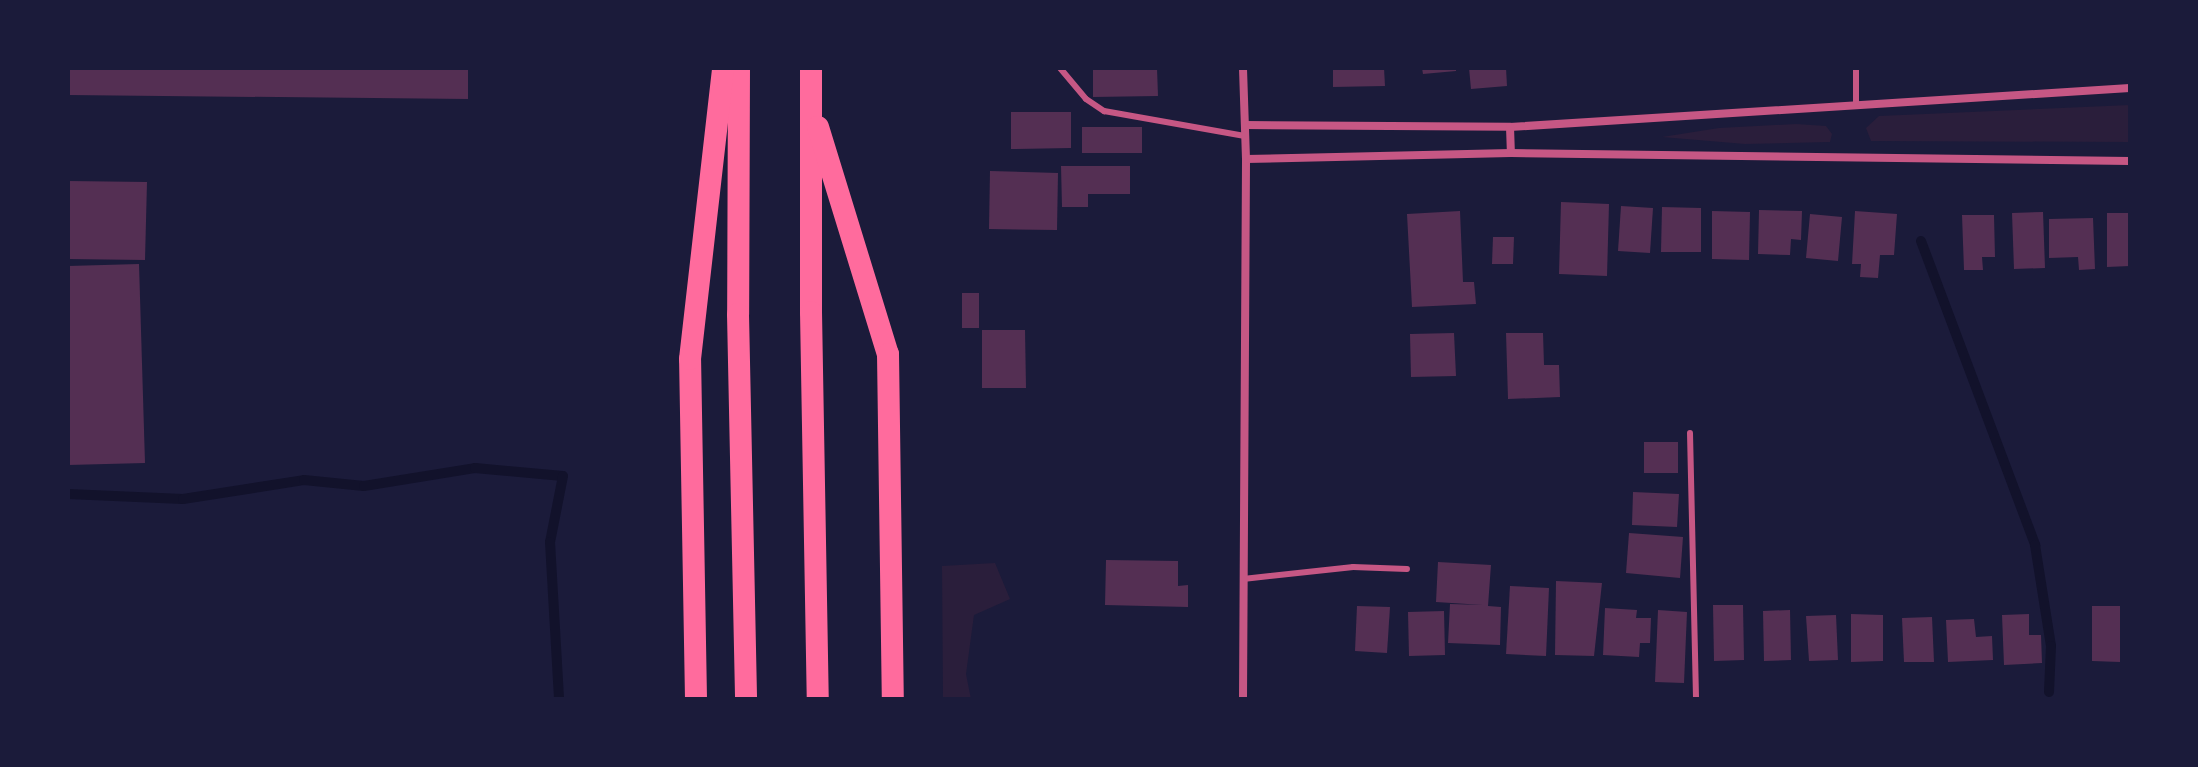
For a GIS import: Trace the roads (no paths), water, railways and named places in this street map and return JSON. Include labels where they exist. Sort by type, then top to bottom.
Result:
[{"type":"highway","points":[[696,699],[690,359],[723,68]]},
{"type":"highway","points":[[739,68],[738,314],[746,699]]},
{"type":"highway","points":[[811,68],[811,312],[818,699]]},
{"type":"highway","points":[[812,108],[888,354],[893,699]]},
{"type":"street","points":[[1243,68],[1246,159],[1243,699]]},
{"type":"street","points":[[1245,125],[1510,127],[2130,88]]},
{"type":"street","points":[[1510,127],[1511,153]]},
{"type":"street","points":[[1246,159],[1511,153],[2130,161]]},
{"type":"lane","points":[[1060,68],[1086,99],[1104,111],[1245,136]]},
{"type":"lane","points":[[1856,68],[1856,105]]},
{"type":"lane","points":[[1690,433],[1696,699]]},
{"type":"lane","points":[[1243,579],[1353,567],[1407,569]]},
{"type":"waterway","points":[[1921,241],[2035,545],[2051,646],[2049,692]]},
{"type":"waterway","points":[[68,494],[183,499],[304,480],[364,486],[475,468],[563,476],[550,542],[559,699]]}]
